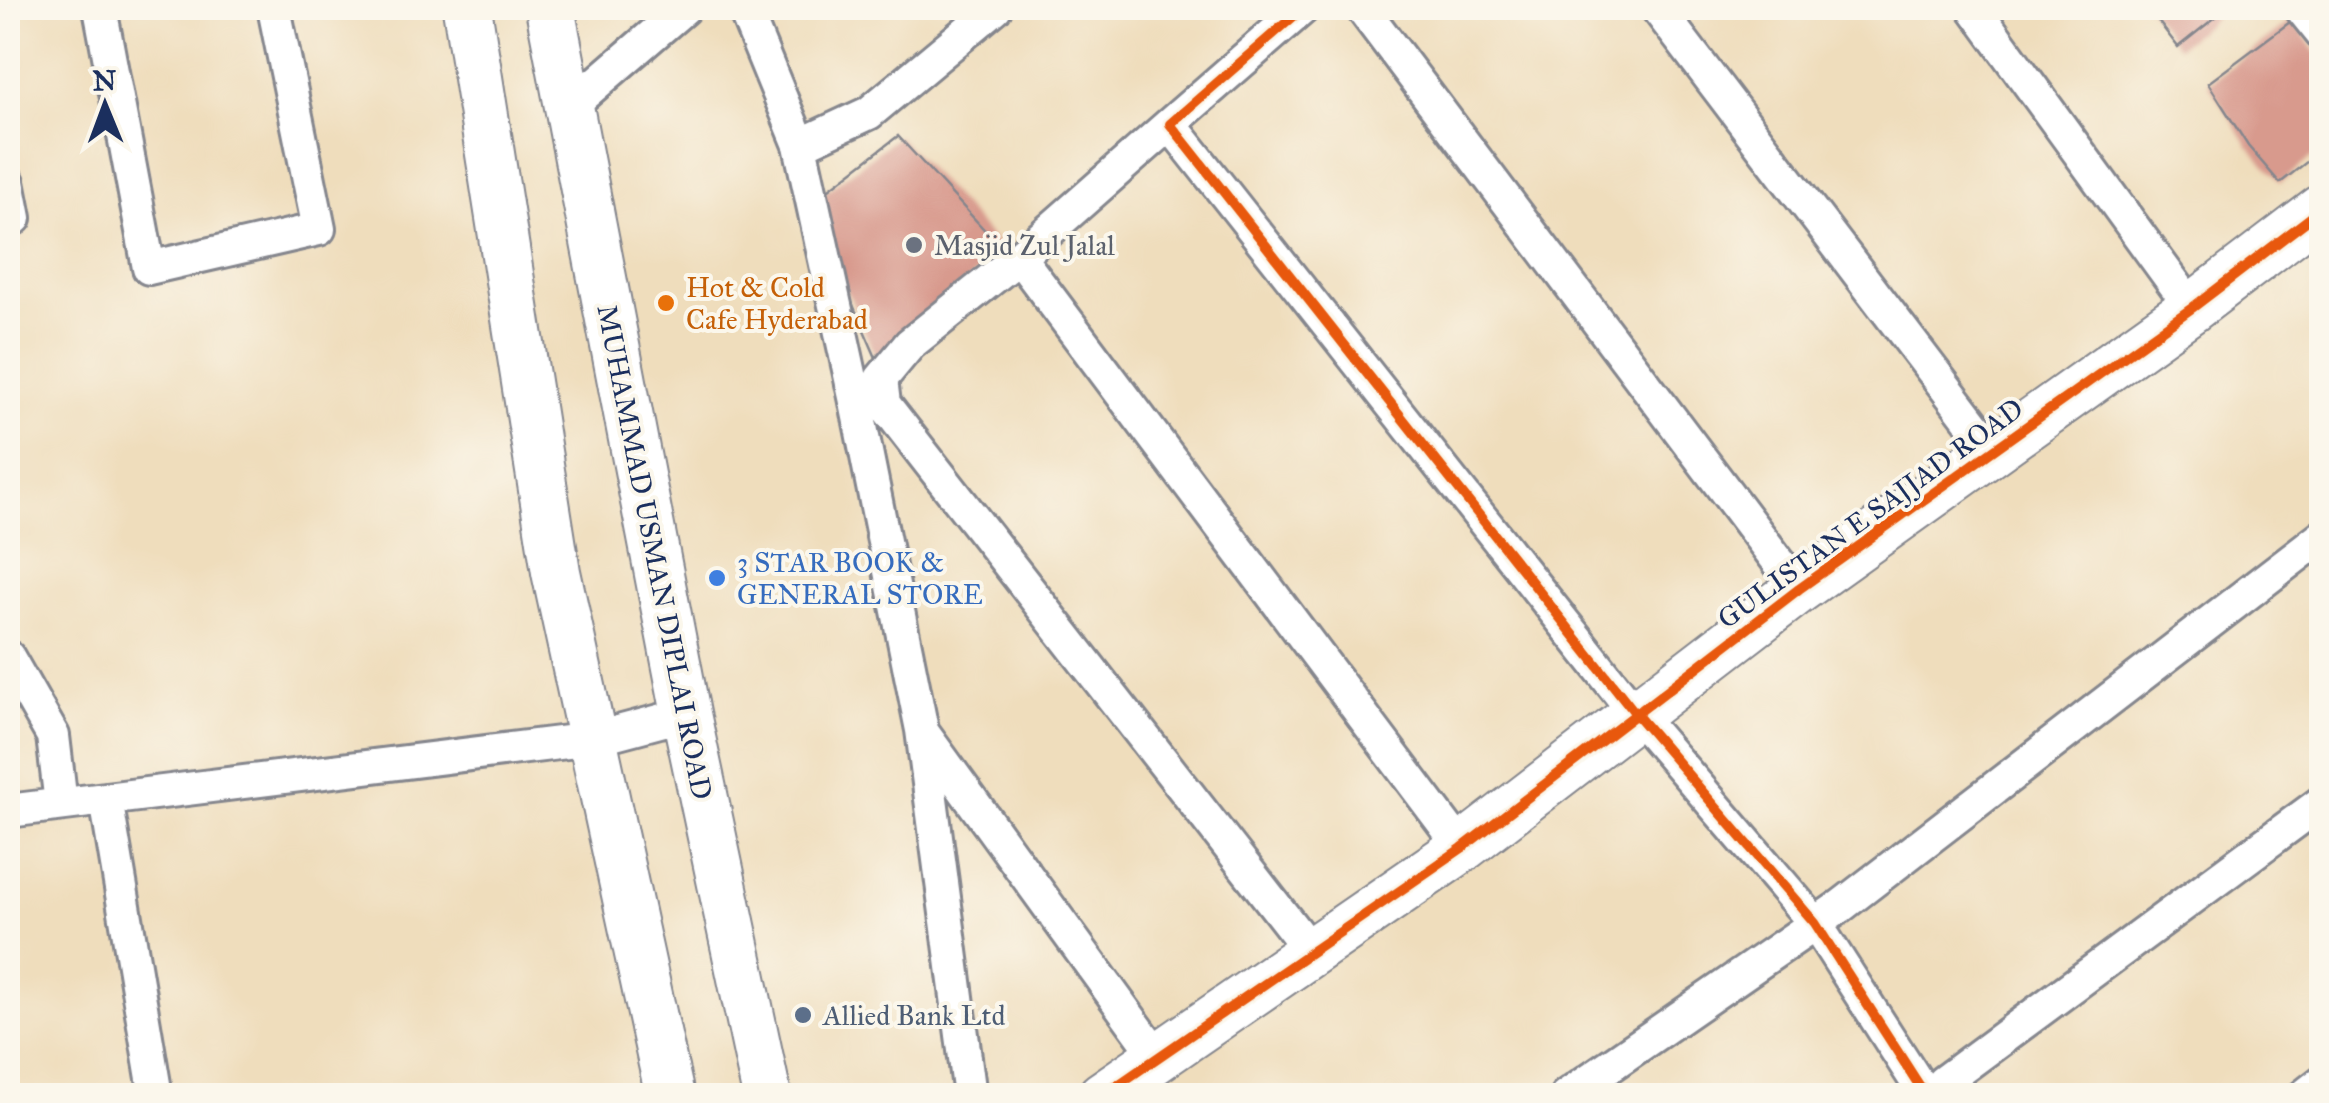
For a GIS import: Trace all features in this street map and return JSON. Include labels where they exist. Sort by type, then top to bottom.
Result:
[{"type":"street","points":[[100,8],[149,268],[319,229],[274,8]]},
{"type":"street","points":[[467,8],[556,572],[670,1096]]},
{"type":"street","name":"MUHAMMAD USMAN DIPLAI ROAD","points":[[550,8],[686,714],[767,1096]]},
{"type":"street","points":[[568,108],[684,8]]},
{"type":"street","points":[[744,8],[800,145],[922,730],[970,1096]]},
{"type":"street","points":[[800,145],[870,113],[995,8]]},
{"type":"street","points":[[1302,8],[1019,257],[894,360],[881,379],[884,404],[1312,954]]},
{"type":"street","points":[[1362,8],[1799,588]]},
{"type":"street","points":[[1657,8],[1993,450]]},
{"type":"street","points":[[1974,8],[2192,308]]},
{"type":"street","points":[[2301,8],[2322,34]]},
{"type":"street","points":[[1170,124],[1636,714],[1816,924],[1934,1088],[2322,802]]},
{"type":"street","points":[[8,182],[16,218]]},
{"type":"street","name":"GULISTAN E SAJJAD ROAD","points":[[1130,1082],[1462,848],[1799,588],[2192,308],[2322,209]]},
{"type":"street","points":[[1019,257],[1462,848]]},
{"type":"street","points":[[1566,1096],[1816,924],[2322,536]]},
{"type":"street","points":[[8,657],[53,736],[61,804]]},
{"type":"street","points":[[8,811],[592,740],[686,714]]},
{"type":"street","points":[[922,730],[1130,1082]]},
{"type":"street","points":[[106,799],[156,1096]]},
{"type":"street","points":[[2304,1096],[2322,1082]]},
{"type":"building","points":[[2148,8],[2227,8],[2178,47]]},
{"type":"building","points":[[2294,19],[2322,61],[2322,150],[2280,183],[2248,146],[2208,83]]},
{"type":"building","name":"Masjid Zul Jalal","points":[[898,136],[1003,250],[877,360],[837,268],[820,196]]},
{"type":"cycle path","points":[[1303,8],[1170,124],[1636,714],[1815,923],[1926,1096]]},
{"type":"cycle path","points":[[1102,1096],[1462,848],[1799,589],[2192,308],[2322,209]]},
{"type":"place","name":"Masjid Zul Jalal","points":[[914,245]]},
{"type":"place","name":"Hot & Cold Cafe Hyderabad","points":[[666,303]]},
{"type":"place","name":"3 STAR BOOK & GENERAL STORE","points":[[717,578]]},
{"type":"place","name":"Allied Bank Ltd","points":[[803,1015]]}]
